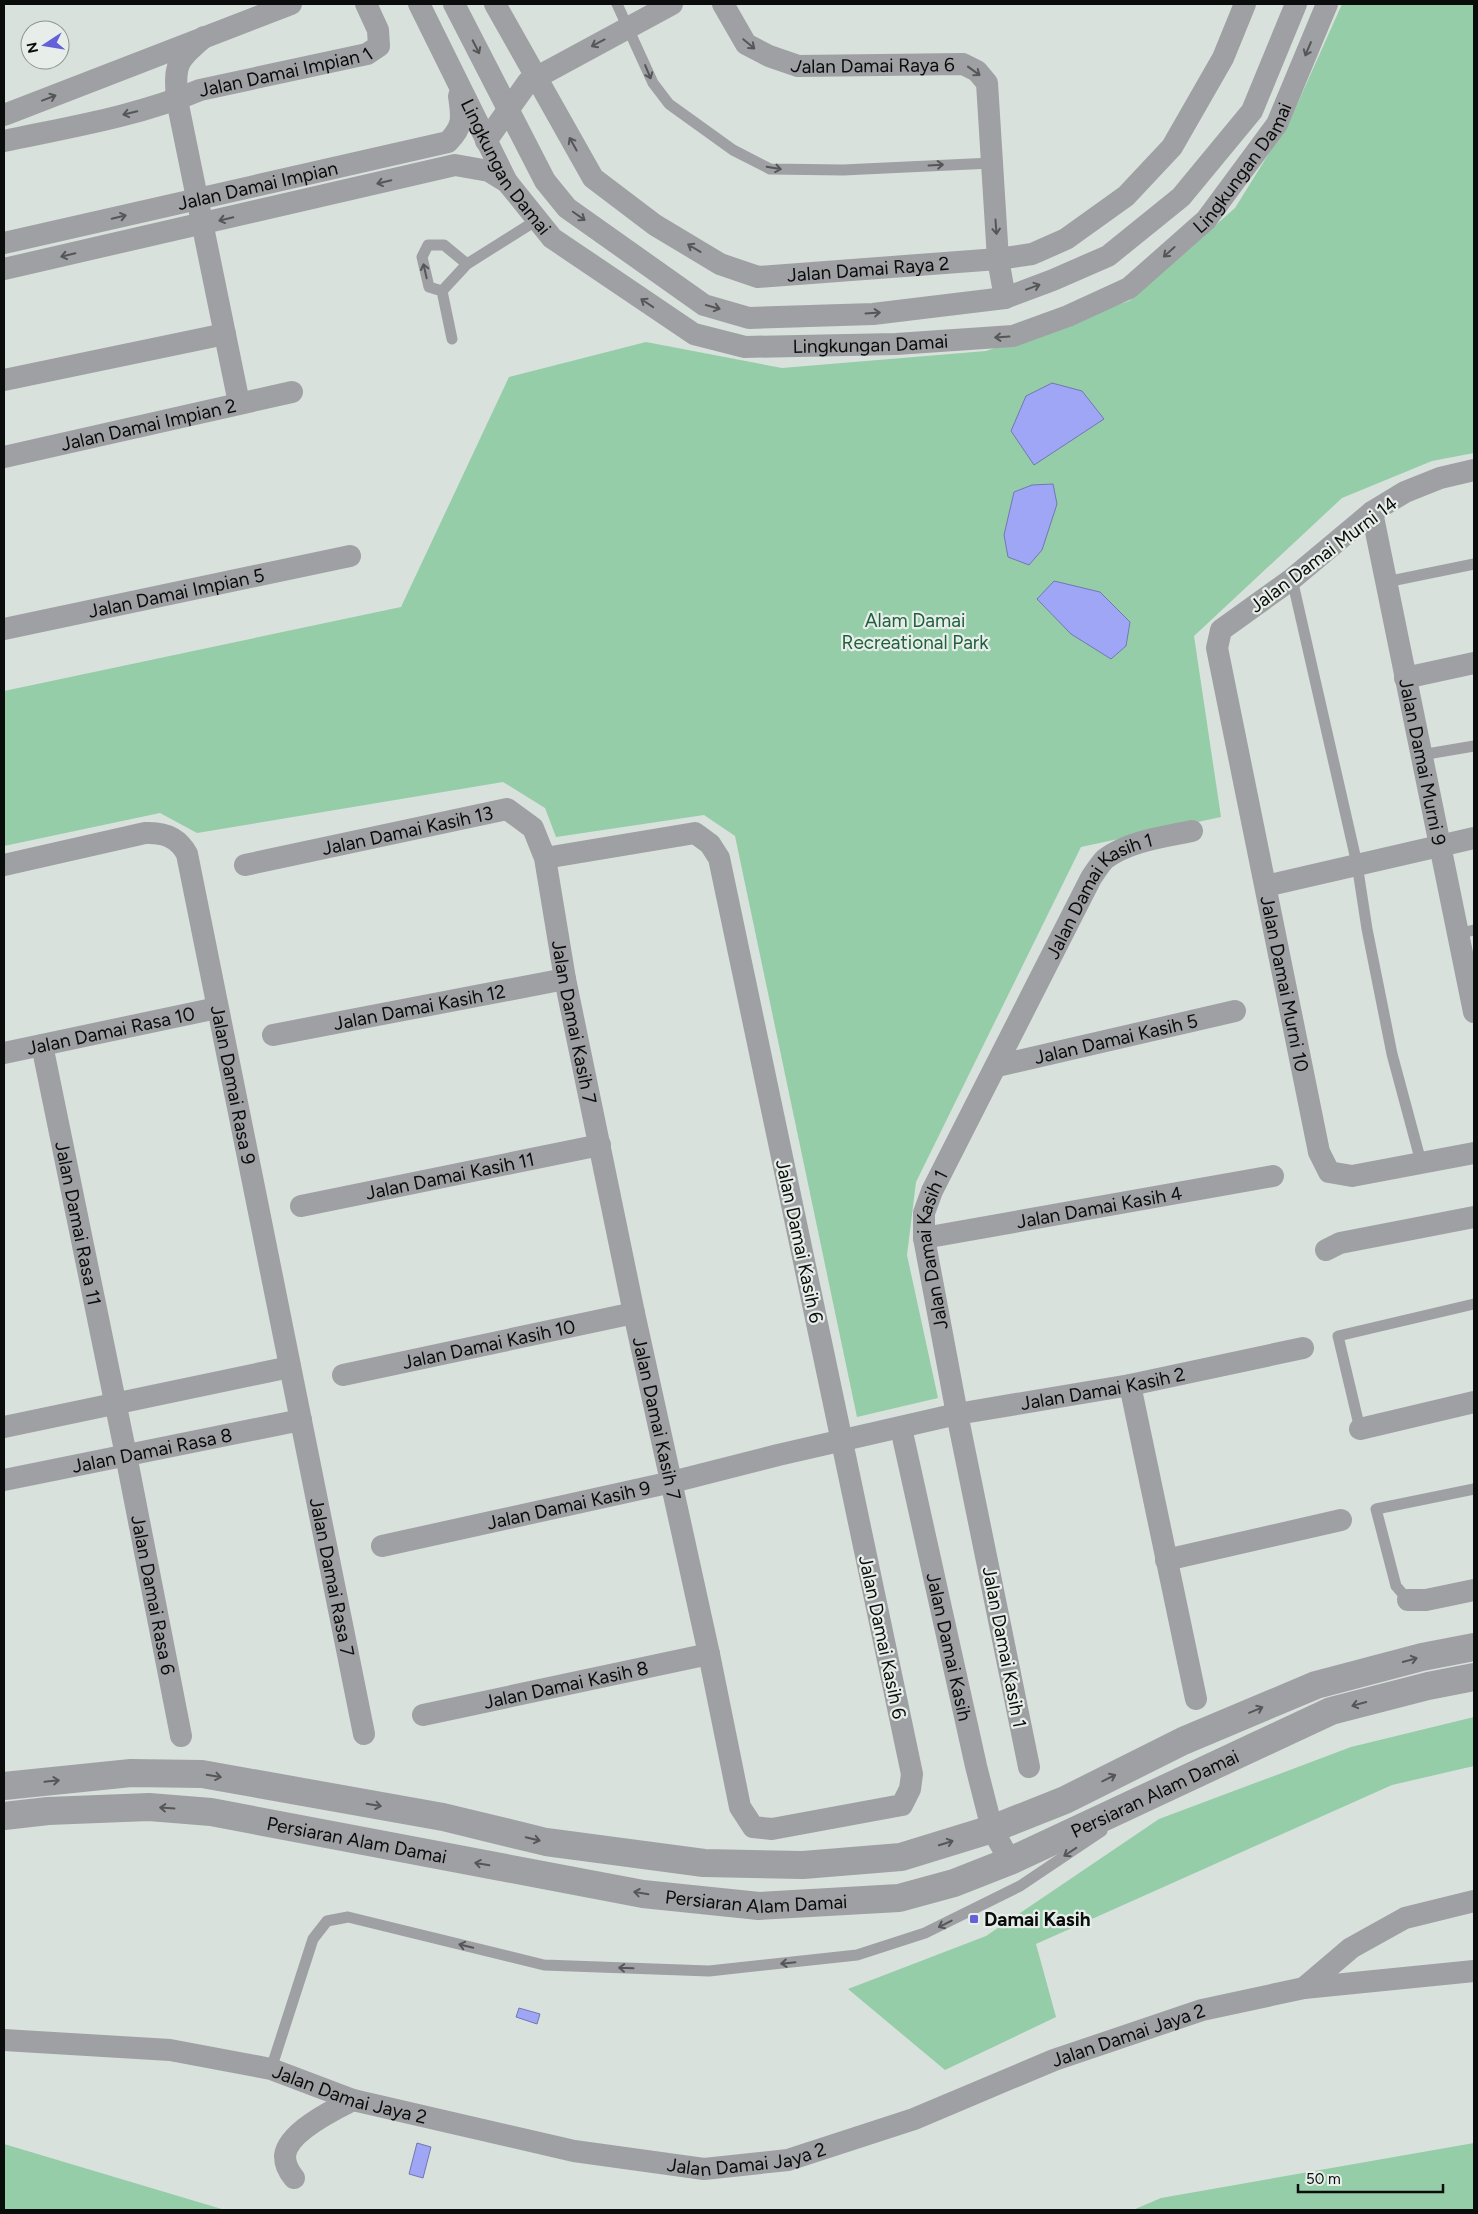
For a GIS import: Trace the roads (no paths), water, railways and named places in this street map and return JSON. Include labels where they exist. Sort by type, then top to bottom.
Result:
[{"type":"street","name":"Jalan Damai Impian 1","points":[[4,115],[291,4]]},
{"type":"street","name":"Jalan Damai Impian 1","points":[[4,141],[133,113],[177,100],[200,90],[367,54],[379,46],[378,30],[366,4]]},
{"type":"street","name":"Lingkungan Damai","points":[[419,4],[507,182],[552,238],[694,334],[745,347],[896,344],[1013,336],[1068,316],[1129,288],[1206,220],[1278,124],[1327,4]]},
{"type":"street","name":"Lingkungan Damai","points":[[454,4],[545,181],[567,208],[704,305],[749,318],[874,314],[1005,298],[1108,256],[1181,197],[1252,112],[1296,4]]},
{"type":"street","name":"Jalan Damai Raya 2","points":[[495,4],[592,178],[655,225],[720,264],[758,277],[998,259],[1032,254],[1066,239],[1126,196],[1172,147],[1223,58],[1245,4]]},
{"type":"street","points":[[486,141],[528,82],[672,4]]},
{"type":"street","name":"Jalan Damai Raya 6","points":[[723,4],[746,44],[769,56],[798,66],[964,64],[977,71],[987,84],[998,259],[1005,298]]},
{"type":"street","name":"Jalan Damai Impian 1","points":[[177,100],[175,74],[181,58],[204,37]]},
{"type":"street","name":"Jalan Damai Impian 1","points":[[116,73],[153,72],[163,79],[177,100]]},
{"type":"street","name":"Jalan Damai Impian","points":[[4,244],[448,142],[456,133],[462,120],[458,82]]},
{"type":"street","points":[[177,100],[239,403]]},
{"type":"street","name":"Jalan Damai Impian","points":[[4,269],[455,165],[489,170],[507,182]]},
{"type":"street","points":[[4,380],[225,334]]},
{"type":"street","name":"Jalan Damai Impian 2","points":[[4,457],[292,392]]},
{"type":"street","name":"Jalan Damai Murni 14","points":[[1218,648],[1221,630],[1292,579],[1372,512],[1405,492],[1440,478],[1474,470]]},
{"type":"street","name":"Jalan Damai Murni 9","points":[[1372,512],[1439,846],[1466,932],[1474,1012]]},
{"type":"street","name":"Jalan Damai Impian 5","points":[[4,630],[350,556]]},
{"type":"street","name":"Jalan Damai Murni 10","points":[[1218,648],[1318,1152],[1329,1172],[1352,1176],[1474,1153]]},
{"type":"street","points":[[1405,678],[1474,663]]},
{"type":"street","name":"Jalan Damai Kasih 13","points":[[245,865],[507,809],[533,828],[545,858]]},
{"type":"street","name":"Jalan Damai Kasih 1","points":[[1029,1767],[957,1414],[924,1238],[924,1213],[932,1190],[1091,878],[1104,860],[1144,841],[1192,831]]},
{"type":"street","name":"Jalan Damai Rasa 9","points":[[4,865],[156,832],[170,836],[182,844],[188,854],[217,1008],[301,1420]]},
{"type":"street","name":"Jalan Damai Kasih 6","points":[[545,858],[695,833],[710,844],[719,858],[912,1774],[910,1789],[902,1805]]},
{"type":"street","points":[[1266,886],[1474,838]]},
{"type":"street","name":"Jalan Damai Kasih 7","points":[[545,858],[565,979],[634,1313],[709,1654],[740,1807],[753,1827],[772,1829],[902,1805]]},
{"type":"street","name":"Jalan Damai Kasih 12","points":[[273,1035],[565,979]]},
{"type":"street","name":"Jalan Damai Rasa 10","points":[[4,1053],[217,1008]]},
{"type":"street","name":"Jalan Damai Kasih 5","points":[[996,1066],[1235,1011]]},
{"type":"street","name":"Jalan Damai Rasa 11","points":[[42,1045],[126,1455]]},
{"type":"street","name":"Jalan Damai Kasih 11","points":[[301,1206],[600,1145]]},
{"type":"street","name":"Jalan Damai Kasih 4","points":[[924,1238],[1273,1176]]},
{"type":"street","points":[[1326,1250],[1340,1243],[1474,1217]]},
{"type":"street","name":"Jalan Damai Kasih 10","points":[[343,1375],[634,1313]]},
{"type":"street","name":"Jalan Damai Kasih 2","points":[[901,1428],[957,1414],[1130,1385],[1303,1348]]},
{"type":"street","points":[[4,1427],[290,1367]]},
{"type":"street","points":[[1130,1385],[1196,1699]]},
{"type":"street","points":[[1360,1428],[1474,1402]]},
{"type":"street","name":"Jalan Damai Rasa 8","points":[[4,1480],[301,1420]]},
{"type":"street","name":"Jalan Damai Rasa 7","points":[[301,1420],[364,1734]]},
{"type":"street","name":"Jalan Damai Kasih 9","points":[[382,1546],[672,1482],[778,1455],[901,1428]]},
{"type":"street","name":"Jalan Damai Kasih","points":[[901,1428],[976,1766],[992,1829],[1010,1861]]},
{"type":"street","name":"Jalan Damai Rasa 6","points":[[126,1455],[181,1736]]},
{"type":"street","points":[[1166,1560],[1341,1520]]},
{"type":"street","points":[[1408,1600],[1426,1600],[1474,1590]]},
{"type":"street","name":"Persiaran Alam Damai","points":[[4,1786],[131,1773],[202,1774],[443,1817],[546,1842],[704,1863],[803,1864],[901,1857],[992,1829],[1065,1800],[1182,1742],[1316,1685],[1422,1657],[1474,1647]]},
{"type":"street","name":"Jalan Damai Kasih 8","points":[[422,1715],[709,1654]]},
{"type":"street","name":"Persiaran Alam Damai","points":[[4,1816],[48,1811],[149,1807],[212,1812],[643,1894],[759,1906],[899,1898],[954,1883],[1010,1861],[1331,1711],[1428,1686],[1474,1677]]},
{"type":"street","points":[[1304,1988],[1351,1948],[1405,1918],[1474,1901]]},
{"type":"street","name":"Jalan Damai Jaya 2","points":[[4,2040],[170,2050],[271,2069],[353,2100],[574,2151],[704,2169],[788,2160],[914,2119],[1054,2060],[1202,2010],[1304,1988],[1474,1971]]},
{"type":"street","points":[[294,2178],[288,2169],[285,2156],[288,2146],[299,2134],[322,2116],[353,2100]]},
{"type":"lane","points":[[617,4],[653,83],[669,104],[733,150],[770,169],[843,170],[992,162]]},
{"type":"lane","points":[[442,291],[467,264],[537,220]]},
{"type":"lane","points":[[442,291],[429,287],[422,258],[428,245],[444,245],[467,264]]},
{"type":"lane","points":[[442,291],[452,339]]},
{"type":"lane","points":[[1386,582],[1474,564]]},
{"type":"lane","points":[[1292,579],[1357,864],[1367,929],[1392,1054],[1421,1162]]},
{"type":"lane","points":[[1421,755],[1474,746]]},
{"type":"lane","points":[[1360,1428],[1338,1336],[1474,1304]]},
{"type":"lane","points":[[1408,1600],[1396,1586],[1376,1510],[1474,1489]]},
{"type":"lane","points":[[271,2069],[313,1939],[326,1921],[348,1917],[544,1965],[709,1972],[857,1955],[925,1934],[1020,1886],[1169,1786]]},
{"type":"water","points":[[1052,383],[1082,391],[1104,419],[1034,465],[1011,431],[1026,396]]},
{"type":"water","points":[[1053,484],[1057,504],[1042,550],[1029,565],[1008,557],[1004,535],[1014,492],[1032,485]]},
{"type":"water","points":[[1054,581],[1100,592],[1130,622],[1126,646],[1111,659],[1071,634],[1037,599]]},
{"type":"water","points":[[519,2008],[540,2014],[537,2024],[516,2017]]},
{"type":"water","points":[[417,2143],[431,2147],[423,2178],[409,2174]]},
{"type":"place","name":"Damai Kasih","points":[[974,1919]]},
{"type":"park label","name":"Alam Damai Recreational Park","points":[[915,631]]}]
